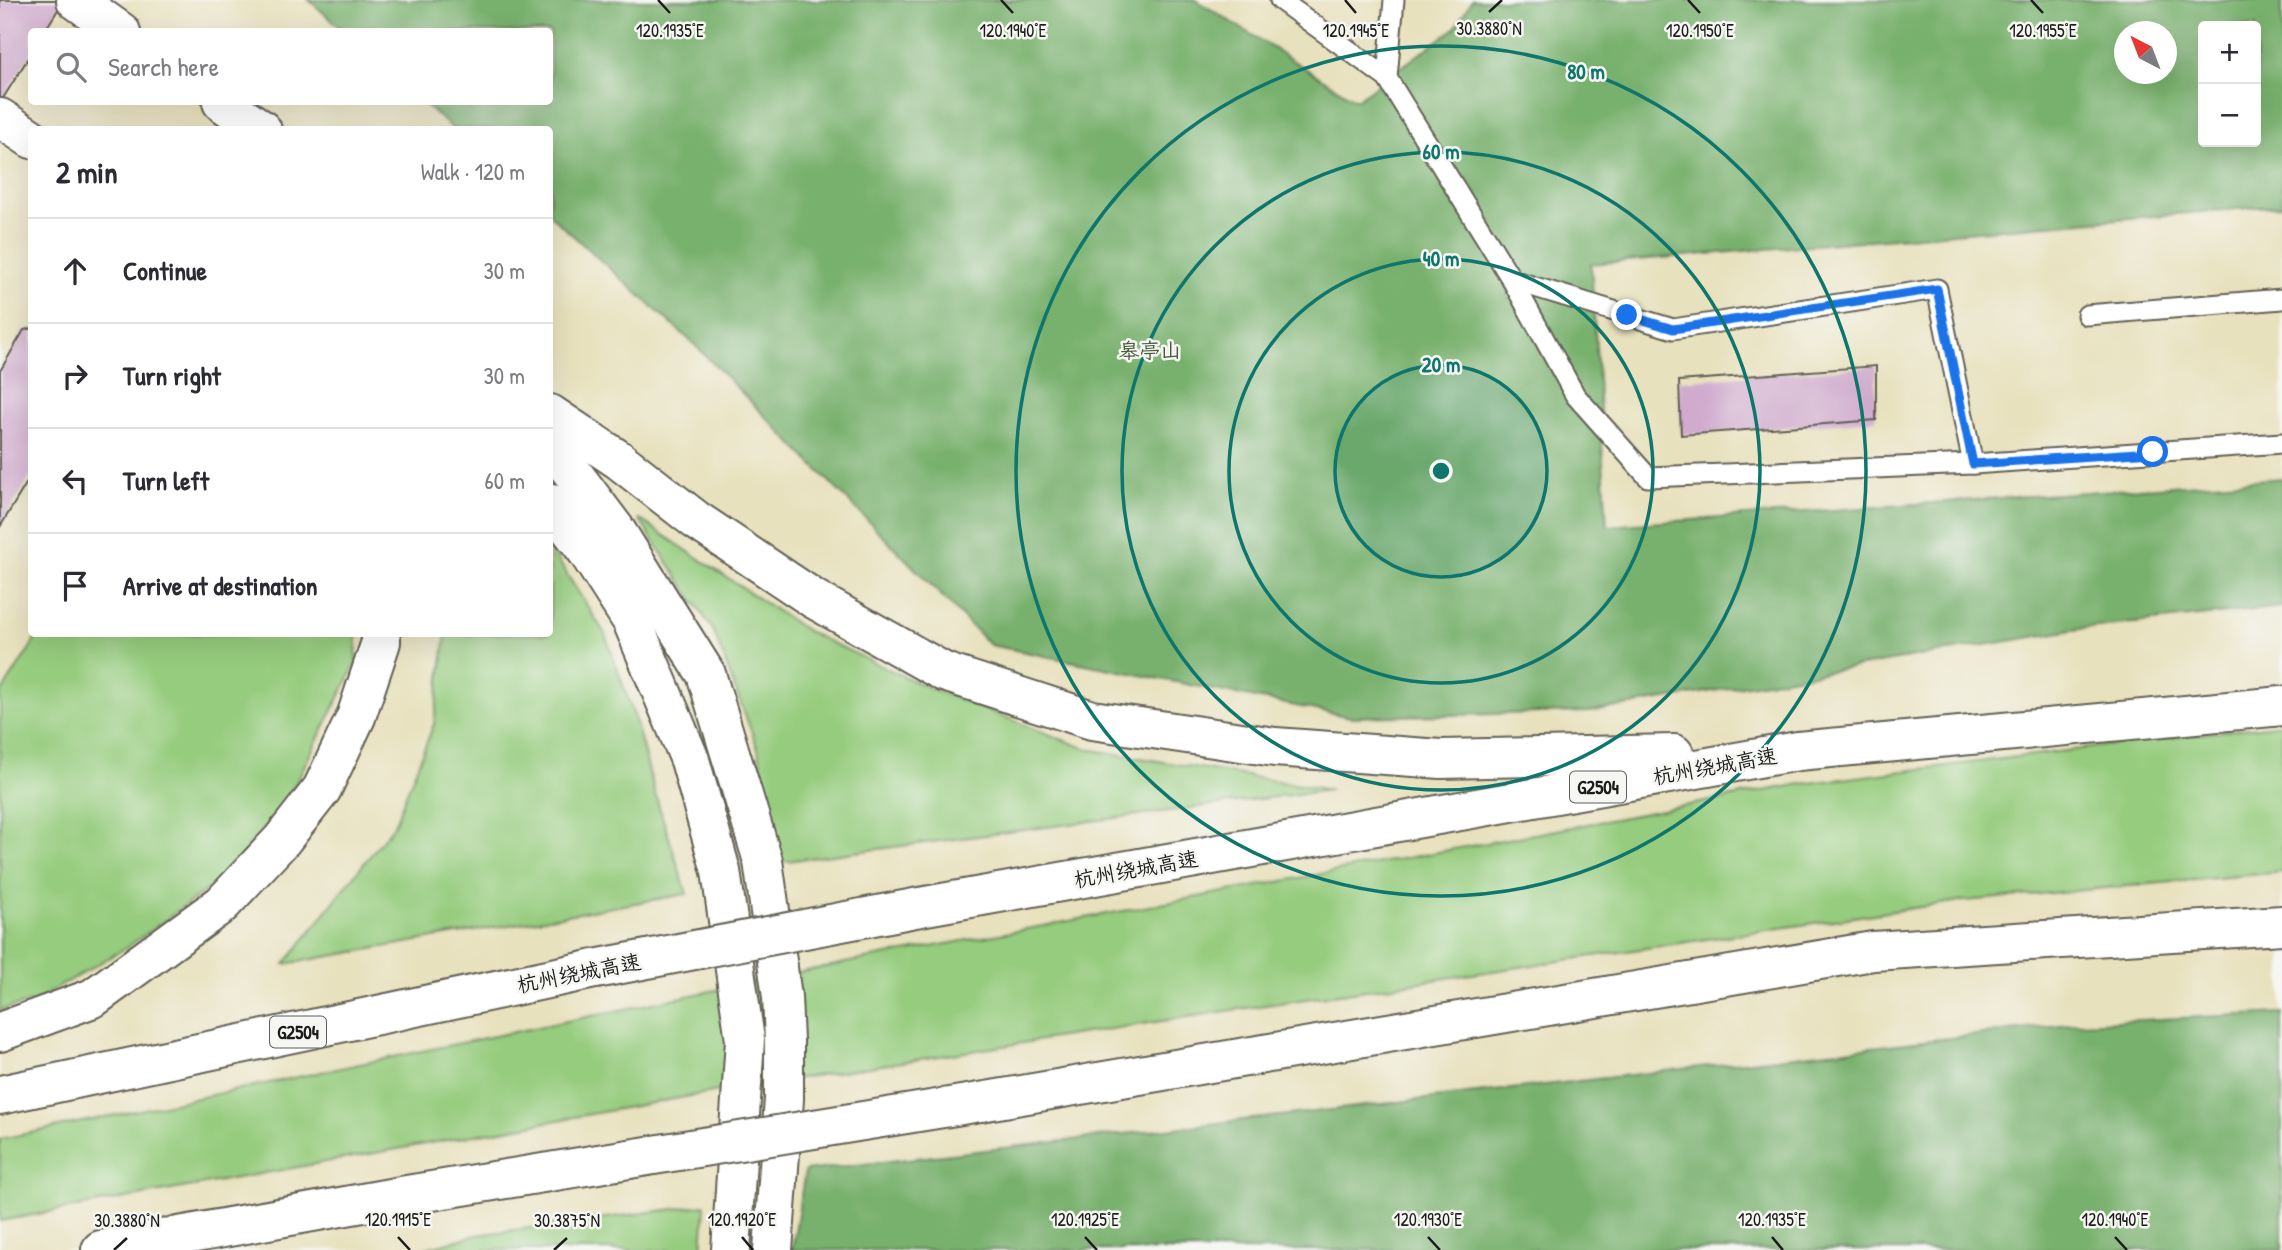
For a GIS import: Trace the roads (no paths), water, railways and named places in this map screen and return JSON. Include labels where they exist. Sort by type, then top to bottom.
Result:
[{"type":"highway","points":[[76,0],[115,28]]},
{"type":"highway","points":[[226,105],[256,126]]},
{"type":"highway","points":[[0,118],[28,136]]},
{"type":"highway","points":[[553,416],[619,460],[696,520],[814,599],[944,672],[1092,720],[1275,747],[1441,759],[1798,751]]},
{"type":"highway","points":[[553,447],[615,530],[706,674],[763,862],[782,998],[784,1041],[784,1099],[772,1250]]},
{"type":"highway","points":[[553,507],[587,551],[632,621],[690,760],[721,871],[745,1040],[731,1250]]},
{"type":"highway","points":[[0,1031],[93,998],[222,904],[282,840],[322,789],[356,716],[381,637]]},
{"type":"highway","name":"杭州绕城高速","points":[[0,1095],[595,969],[920,907],[1798,751],[2282,706]]},
{"type":"highway","points":[[101,1250],[407,1195],[980,1102],[1873,951],[2282,925]]},
{"type":"highway","points":[[241,1250],[407,1195]]},
{"type":"lane","points":[[1280,0],[1387,78],[1512,280],[1574,395],[1648,477],[1973,464],[2282,443]]},
{"type":"lane","points":[[1387,78],[1394,0]]},
{"type":"lane","points":[[1512,280],[1673,329],[1937,289],[1973,464]]},
{"type":"lane","points":[[2087,315],[2282,299]]},
{"type":"park label","name":"皋亭山","points":[[1150,350]]}]
